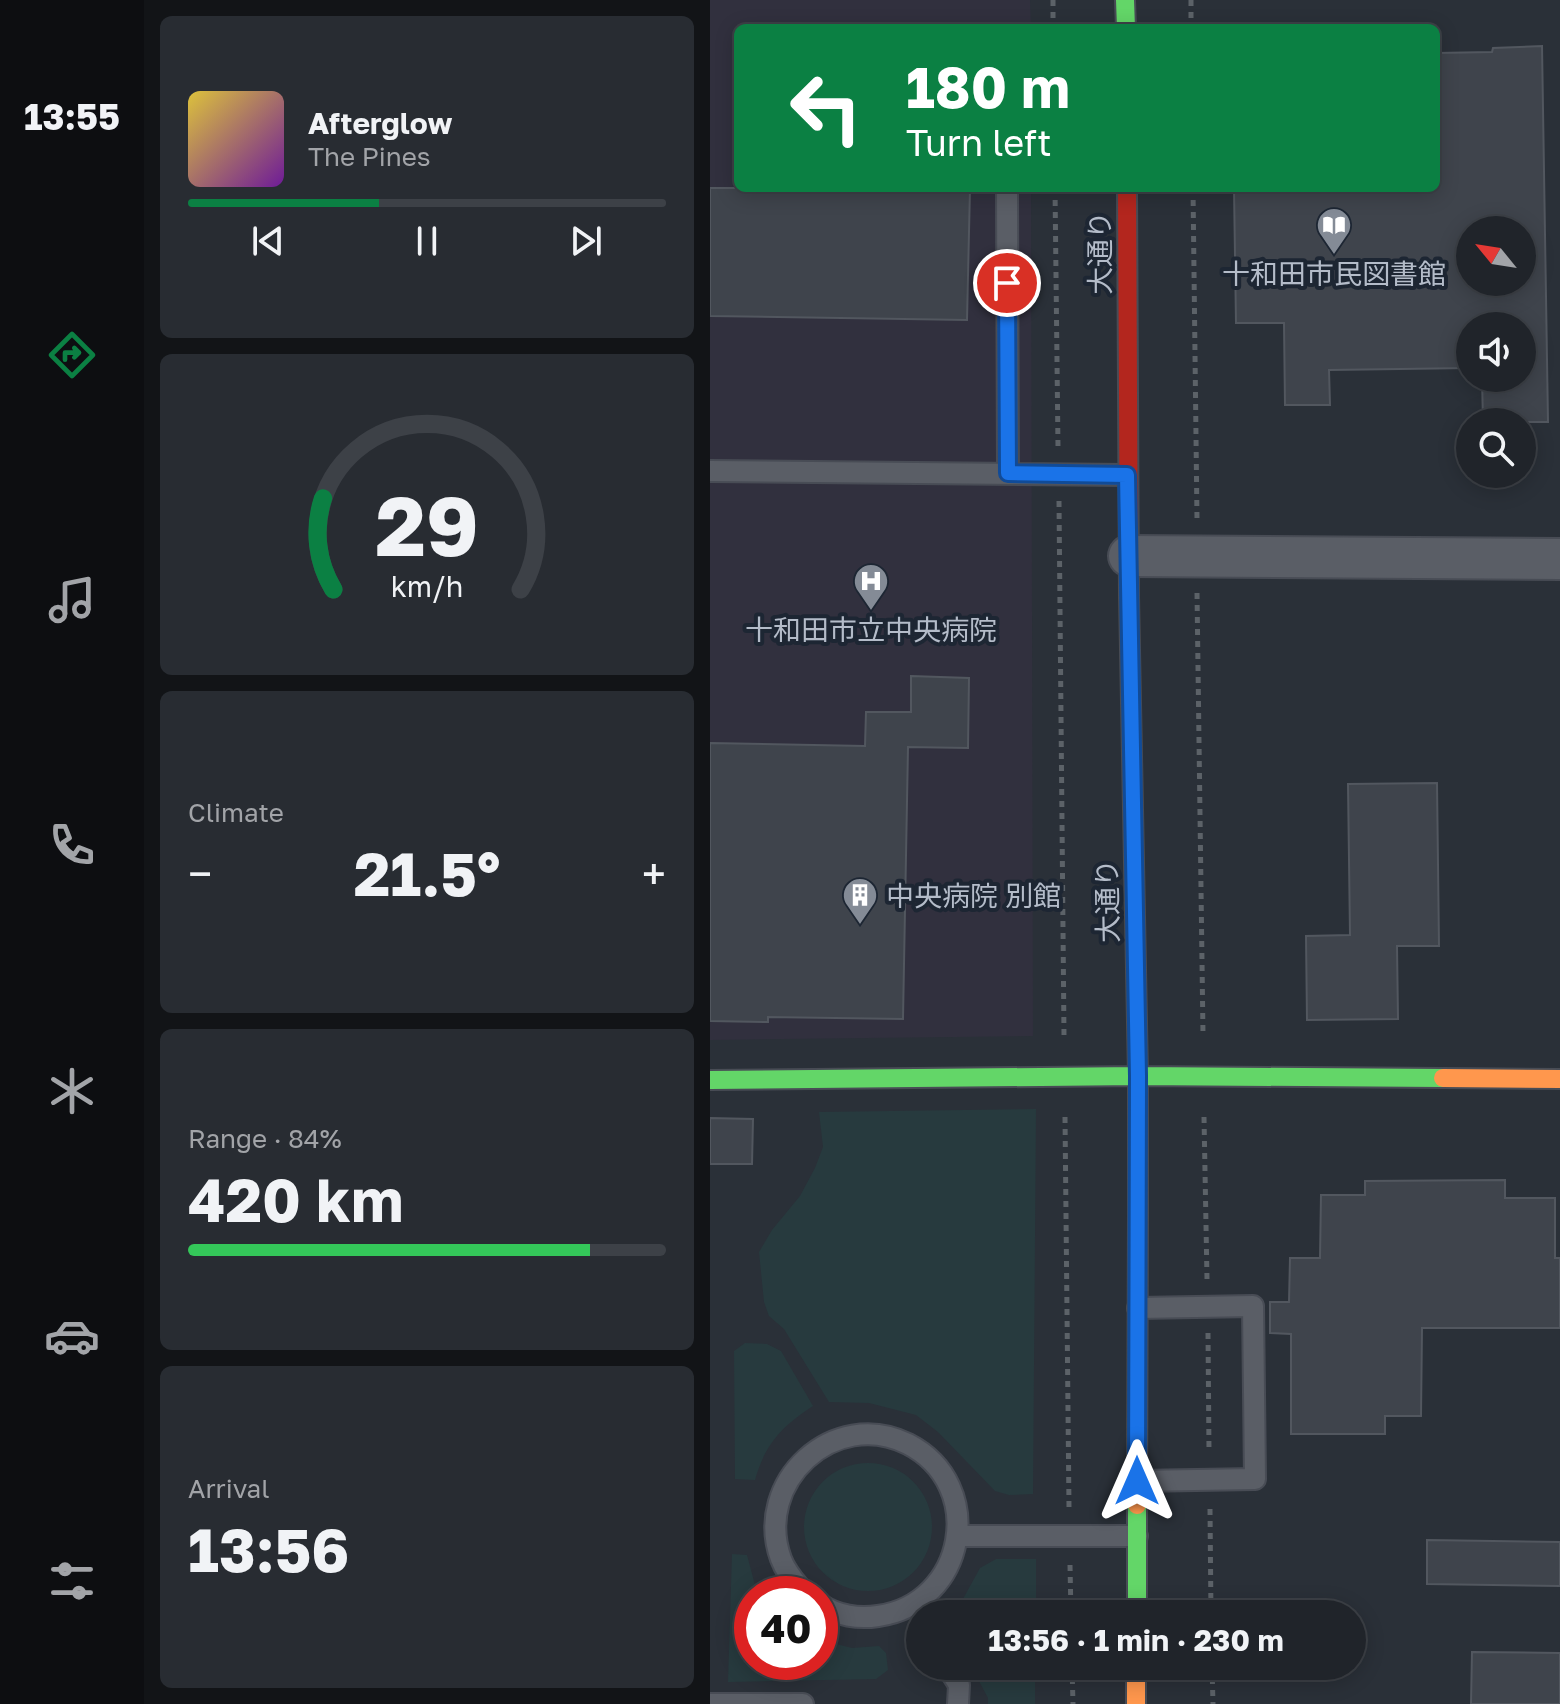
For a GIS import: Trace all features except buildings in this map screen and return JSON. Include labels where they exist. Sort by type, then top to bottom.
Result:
[{"type":"street","points":[[1125,0],[1126,24]]},
{"type":"street","name":"大通り","points":[[1127,192],[1127,475],[1138,1076],[1137,1600]]},
{"type":"street","points":[[1129,556],[1560,559]]},
{"type":"street","points":[[710,1080],[1064,1076],[1560,1079]]},
{"type":"street","points":[[1136,1680],[1136,1704]]},
{"type":"lane","points":[[1007,192],[1008,473]]},
{"type":"lane","points":[[710,471],[1127,475]]},
{"type":"lane","points":[[1137,1481],[1255,1479],[1253,1306],[1138,1308]]},
{"type":"lane","points":[[790,1576],[781,1560],[776,1539],[776,1516],[781,1495],[791,1475],[805,1458],[823,1446],[866,1434],[888,1437],[909,1444],[942,1473],[952,1493],[957,1514],[958,1536],[953,1558],[924,1600]]},
{"type":"lane","points":[[958,1536],[1137,1536]]},
{"type":"lane","points":[[838,1612],[868,1618],[906,1615]]},
{"type":"lane","points":[[956,1680],[959,1685],[958,1704]]},
{"type":"lane","points":[[710,1704],[803,1704]]},
{"type":"path","points":[[1053,0],[1053,24]]},
{"type":"path","points":[[1191,0],[1191,24]]},
{"type":"path","points":[[1055,192],[1071,1600]]},
{"type":"path","points":[[1193,192],[1211,1600]]},
{"type":"path","points":[[1072,1680],[1073,1704]]},
{"type":"path","points":[[1212,1680],[1213,1704]]},
{"type":"shaded area","name":"十和田市立中央病院","points":[[710,0],[1030,0],[1031,24],[734,24],[734,192],[1031,192],[1033,1036],[710,1040]]},
{"type":"green space","points":[[1036,1109],[1033,1494],[1009,1495],[995,1491],[938,1432],[916,1415],[869,1403],[829,1402],[784,1329],[769,1316],[764,1302],[759,1252],[772,1230],[800,1196],[815,1168],[823,1147],[819,1112]]},
{"type":"green space","points":[[745,1343],[767,1344],[781,1351],[813,1406],[776,1437],[764,1456],[755,1480],[735,1479],[734,1351]]},
{"type":"green space","points":[[855,1464],[881,1464],[904,1473],[922,1491],[931,1514],[931,1540],[922,1563],[904,1581],[881,1590],[855,1590],[838,1584],[838,1576],[826,1576],[814,1563],[805,1540],[805,1514],[814,1491],[832,1473]]},
{"type":"green space","points":[[732,1554],[747,1555],[753,1576],[734,1576],[734,1680],[827,1680],[728,1682]]},
{"type":"green space","points":[[996,1559],[1036,1559],[1036,1600],[962,1600],[980,1568]]},
{"type":"green space","points":[[838,1644],[852,1648],[879,1646],[886,1653],[888,1670],[876,1679],[838,1680]]},
{"type":"green space","points":[[978,1680],[1035,1680],[1035,1704],[988,1704]]},
{"type":"traffic: fast","points":[[1125,0],[1126,24]]},
{"type":"traffic: fast","points":[[1129,596],[1138,1214]]},
{"type":"traffic: fast","points":[[710,1080],[1138,1076],[1443,1078]]},
{"type":"traffic: fast","points":[[1137,1505],[1137,1600]]},
{"type":"traffic: slow","points":[[1443,1078],[1560,1079]]},
{"type":"traffic: slow","points":[[1137,1505],[1138,1214]]},
{"type":"traffic: slow","points":[[1136,1680],[1136,1704]]},
{"type":"traffic: jam","points":[[1127,192],[1129,596]]},
{"type":"place","name":"十和田市民図書館","points":[[1334,256]]},
{"type":"place","name":"十和田市立中央病院","points":[[871,612]]},
{"type":"place","name":"中央病院 別館","points":[[860,926]]},
{"type":"route","points":[[1007,283],[1008,473],[1127,475],[1138,1076],[1137,1481]]}]
